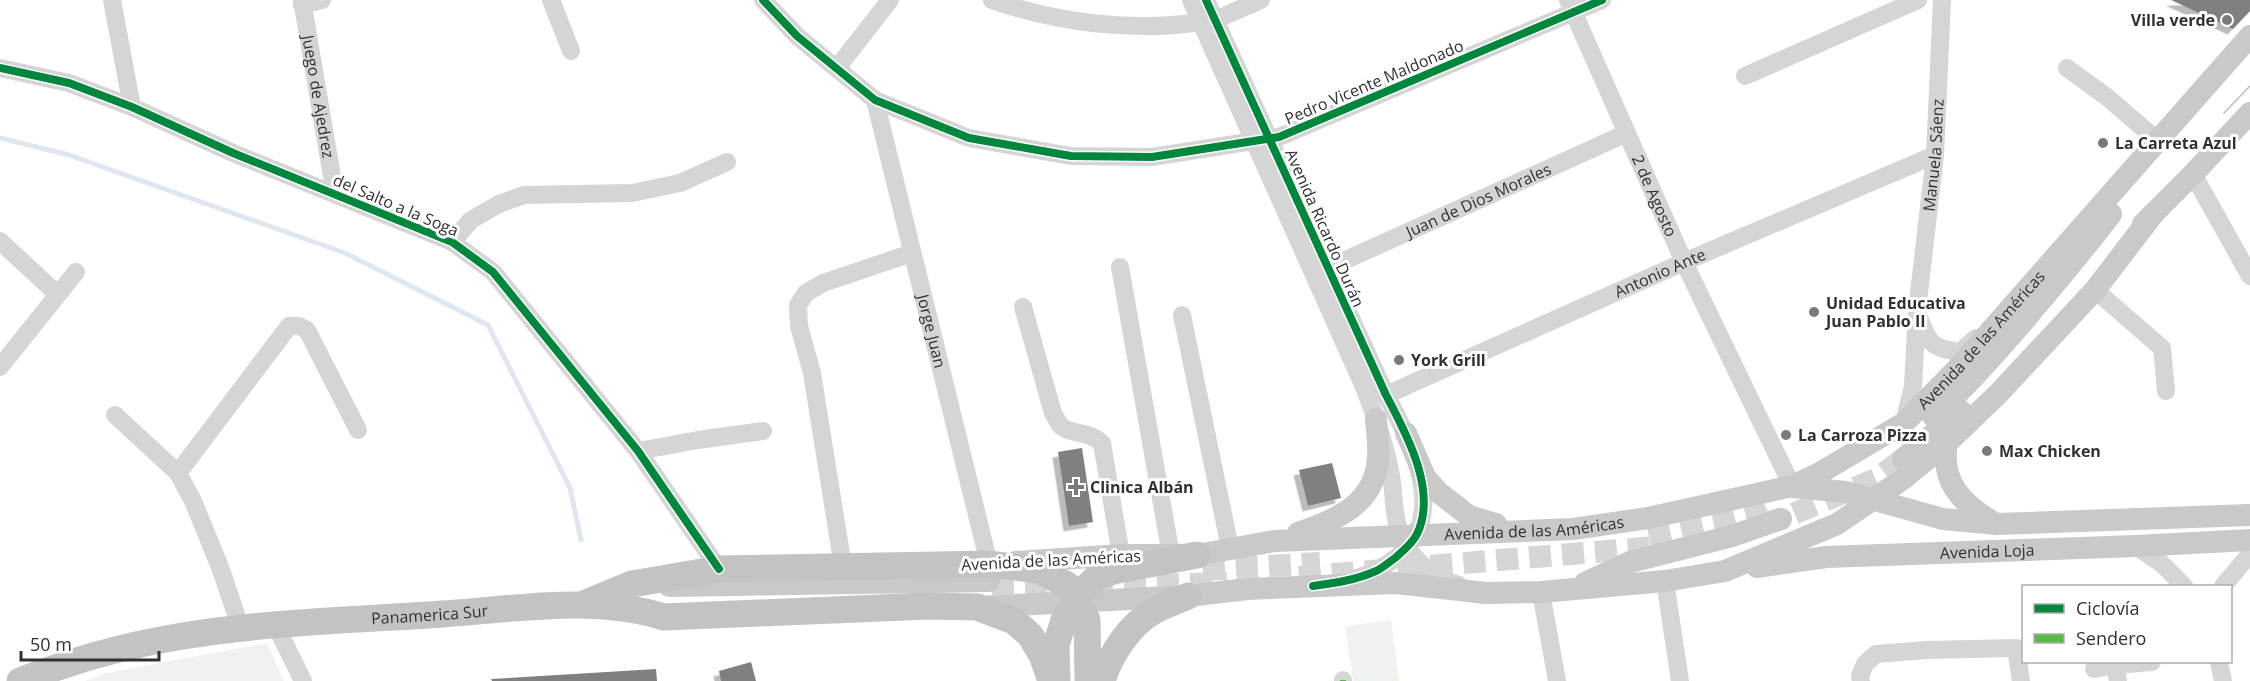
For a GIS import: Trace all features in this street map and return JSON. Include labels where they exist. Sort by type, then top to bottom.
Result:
[{"type":"highway","points":[[1057,681],[1056,645],[1064,620],[1096,577],[1184,555]]},
{"type":"highway","name":"Avenida de las Américas","points":[[582,605],[635,597],[719,569],[843,567],[987,585]]},
{"type":"highway","points":[[1051,681],[1042,655],[1030,635],[1014,621],[987,585],[1039,570],[1067,585],[1088,622],[1088,681]]},
{"type":"highway","name":"Avenida de las Américas","points":[[635,597],[664,617],[928,606],[987,585]]},
{"type":"highway","points":[[1102,681],[1107,666],[1132,628],[1153,611],[1188,596]]},
{"type":"highway","name":"Panamerica Sur","points":[[241,629],[582,605]]},
{"type":"highway","points":[[20,681],[58,666],[113,651],[177,637],[241,629]]},
{"type":"main road","name":"Avenida de las Américas","points":[[987,585],[1121,555],[1184,555],[1275,541],[1408,539],[1515,530],[1572,529],[1648,518],[1792,486],[1818,474],[1904,423],[1956,370],[2250,36]]},
{"type":"main road","name":"Avenida de las Américas","points":[[2201,92],[2077,259],[1957,396],[1899,455],[1964,408],[2022,345],[2193,174],[2250,113]]},
{"type":"main road","name":"Avenida de las Américas","points":[[987,585],[1078,601],[1188,596],[1247,589],[1396,583],[1486,593],[1541,592],[1665,581],[1725,571],[1837,524],[1903,480],[1947,443],[1998,394],[2095,290],[2154,213]]},
{"type":"main road","points":[[1275,541],[1327,523],[1350,511],[1370,488],[1378,459],[1376,419]]},
{"type":"main road","points":[[1406,433],[1425,477],[1438,492],[1469,516],[1515,530]]},
{"type":"main road","points":[[1947,443],[1944,459],[1949,477],[1961,499],[1973,511],[1997,524]]},
{"type":"main road","name":"Avenida Loja","points":[[1792,486],[1875,498],[1944,519],[1997,524],[2250,515]]},
{"type":"main road","points":[[1570,590],[1630,562],[1732,536],[1781,519]]},
{"type":"main road","name":"Avenida Loja","points":[[1725,571],[1826,557],[2250,540]]},
{"type":"street","points":[[112,0],[132,107]]},
{"type":"street","points":[[302,3],[322,0]]},
{"type":"street","points":[[551,0],[571,51]]},
{"type":"street","name":"Pedro Vicente Maldonado","points":[[763,0],[798,36],[875,100],[969,138],[1071,156],[1152,157],[1262,140],[1571,6],[1602,0]]},
{"type":"street","points":[[837,68],[890,0]]},
{"type":"street","points":[[992,0],[1062,19],[1137,26],[1208,21],[1261,0]]},
{"type":"street","name":"Avenida Ricardo Durán","points":[[1191,0],[1208,21],[1262,140],[1364,387],[1376,419],[1391,476],[1396,520],[1408,539],[1423,515],[1423,491],[1406,433],[1386,395],[1328,268],[1262,140]]},
{"type":"street","name":"Avenida Ricardo Durán","points":[[1206,0],[1208,21]]},
{"type":"street","points":[[1745,76],[1918,0]]},
{"type":"street","name":"Manuela Sáenz","points":[[1904,423],[1913,386],[1917,310],[1935,155],[1942,0]]},
{"type":"street","name":"Juego de Ajedrez","points":[[302,3],[335,194]]},
{"type":"street","name":"2 de Agosto","points":[[1571,6],[1684,262],[1792,486]]},
{"type":"street","name":"del Salto a la Soga","points":[[0,68],[69,83],[132,107],[233,153],[452,242],[493,272],[638,451],[719,569]]},
{"type":"street","points":[[2067,68],[2107,97],[2158,141]]},
{"type":"street","name":"Jorge Juan","points":[[875,100],[987,585]]},
{"type":"street","name":"Juan de Dios Morales","points":[[1328,268],[1627,133]]},
{"type":"street","name":"Antonio Ante","points":[[1386,395],[1684,262],[1935,155]]},
{"type":"street","points":[[452,242],[471,220],[499,204],[524,195],[632,193],[680,183],[727,162]]},
{"type":"street","points":[[2193,174],[2250,276]]},
{"type":"street","points":[[0,241],[57,294]]},
{"type":"street","points":[[843,567],[812,373],[799,326],[798,305],[806,293],[823,283],[912,253]]},
{"type":"street","points":[[1120,267],[1184,555]]},
{"type":"street","points":[[0,367],[76,272]]},
{"type":"street","points":[[2095,290],[2162,348],[2166,391]]},
{"type":"street","points":[[1023,307],[1053,413],[1061,426],[1074,432],[1093,435],[1102,443],[1121,555]]},
{"type":"street","name":"Manuela Sáenz","points":[[1917,310],[1926,338],[1940,349],[1960,352],[2003,315]]},
{"type":"street","points":[[1182,315],[1230,548]]},
{"type":"street","points":[[178,473],[289,327],[299,326],[307,330],[358,430]]},
{"type":"street","points":[[115,415],[178,473],[198,512],[241,629]]},
{"type":"street","points":[[638,451],[763,431]]},
{"type":"street","points":[[1313,586],[1349,580],[1379,570],[1408,539],[1428,570],[1443,581],[1486,593]]},
{"type":"street","points":[[2136,546],[2162,564],[2183,585]]},
{"type":"street","points":[[2224,585],[2250,554]]},
{"type":"street","points":[[1665,581],[1680,681]]},
{"type":"street","points":[[1541,592],[1557,681]]},
{"type":"street","points":[[276,626],[303,681]]},
{"type":"street","points":[[1860,678],[1865,664],[1876,654],[1926,650],[2016,648],[2021,681]]},
{"type":"street","points":[[2094,669],[2117,673],[2149,663]]},
{"type":"street","points":[[2219,663],[2223,681]]},
{"type":"shaded area","points":[[1391,620],[1399,681],[1353,681],[1345,626]]},
{"type":"shaded area","points":[[267,643],[284,681],[85,681],[106,673]]},
{"type":"building","name":"Villa verde","points":[[2171,0],[2250,0],[2250,11],[2233,29]]},
{"type":"building","name":"Clinica Albán","points":[[1082,448],[1093,522],[1069,526],[1058,452]]},
{"type":"building","points":[[1332,463],[1341,498],[1308,506],[1299,470]]},
{"type":"building","points":[[751,662],[756,681],[721,681],[719,671]]},
{"type":"building","points":[[656,669],[657,681],[492,681],[491,679]]},
{"type":"waterway","points":[[0,138],[69,155],[345,253],[488,325],[570,488],[581,540]]},
{"type":"tunnel","points":[[1763,523],[1781,519],[1876,479],[1903,459]]},
{"type":"tunnel","points":[[1649,537],[1759,513],[1777,506]]},
{"type":"tunnel","points":[[1299,577],[1654,547],[1669,543]]},
{"type":"tunnel","points":[[1203,570],[1320,563]]},
{"type":"tunnel","points":[[992,589],[1227,583]]},
{"type":"tram line","points":[[2224,113],[2250,86]]},
{"type":"cycle path","points":[[763,0],[797,36],[875,100],[969,138],[1071,156],[1152,157],[1279,137],[1602,0]]},
{"type":"cycle path","points":[[1206,0],[1410,444],[1422,481],[1423,517],[1417,534],[1407,547],[1376,571],[1353,579],[1313,586]]},
{"type":"cycle path","points":[[0,68],[69,83],[132,107],[233,153],[452,242],[493,272],[638,451],[719,569]]},
{"type":"place","name":"Villa verde","points":[[2227,20]]},
{"type":"place","name":"La Carreta Azul","points":[[2103,143]]},
{"type":"place","name":"Unidad Educativa Juan Pablo II","points":[[1814,312]]},
{"type":"place","name":"York Grill","points":[[1399,360]]},
{"type":"place","name":"La Carroza Pizza","points":[[1786,435]]},
{"type":"place","name":"Max Chicken","points":[[1987,451]]},
{"type":"place","name":"Clinica Albán","points":[[1076,487]]}]
